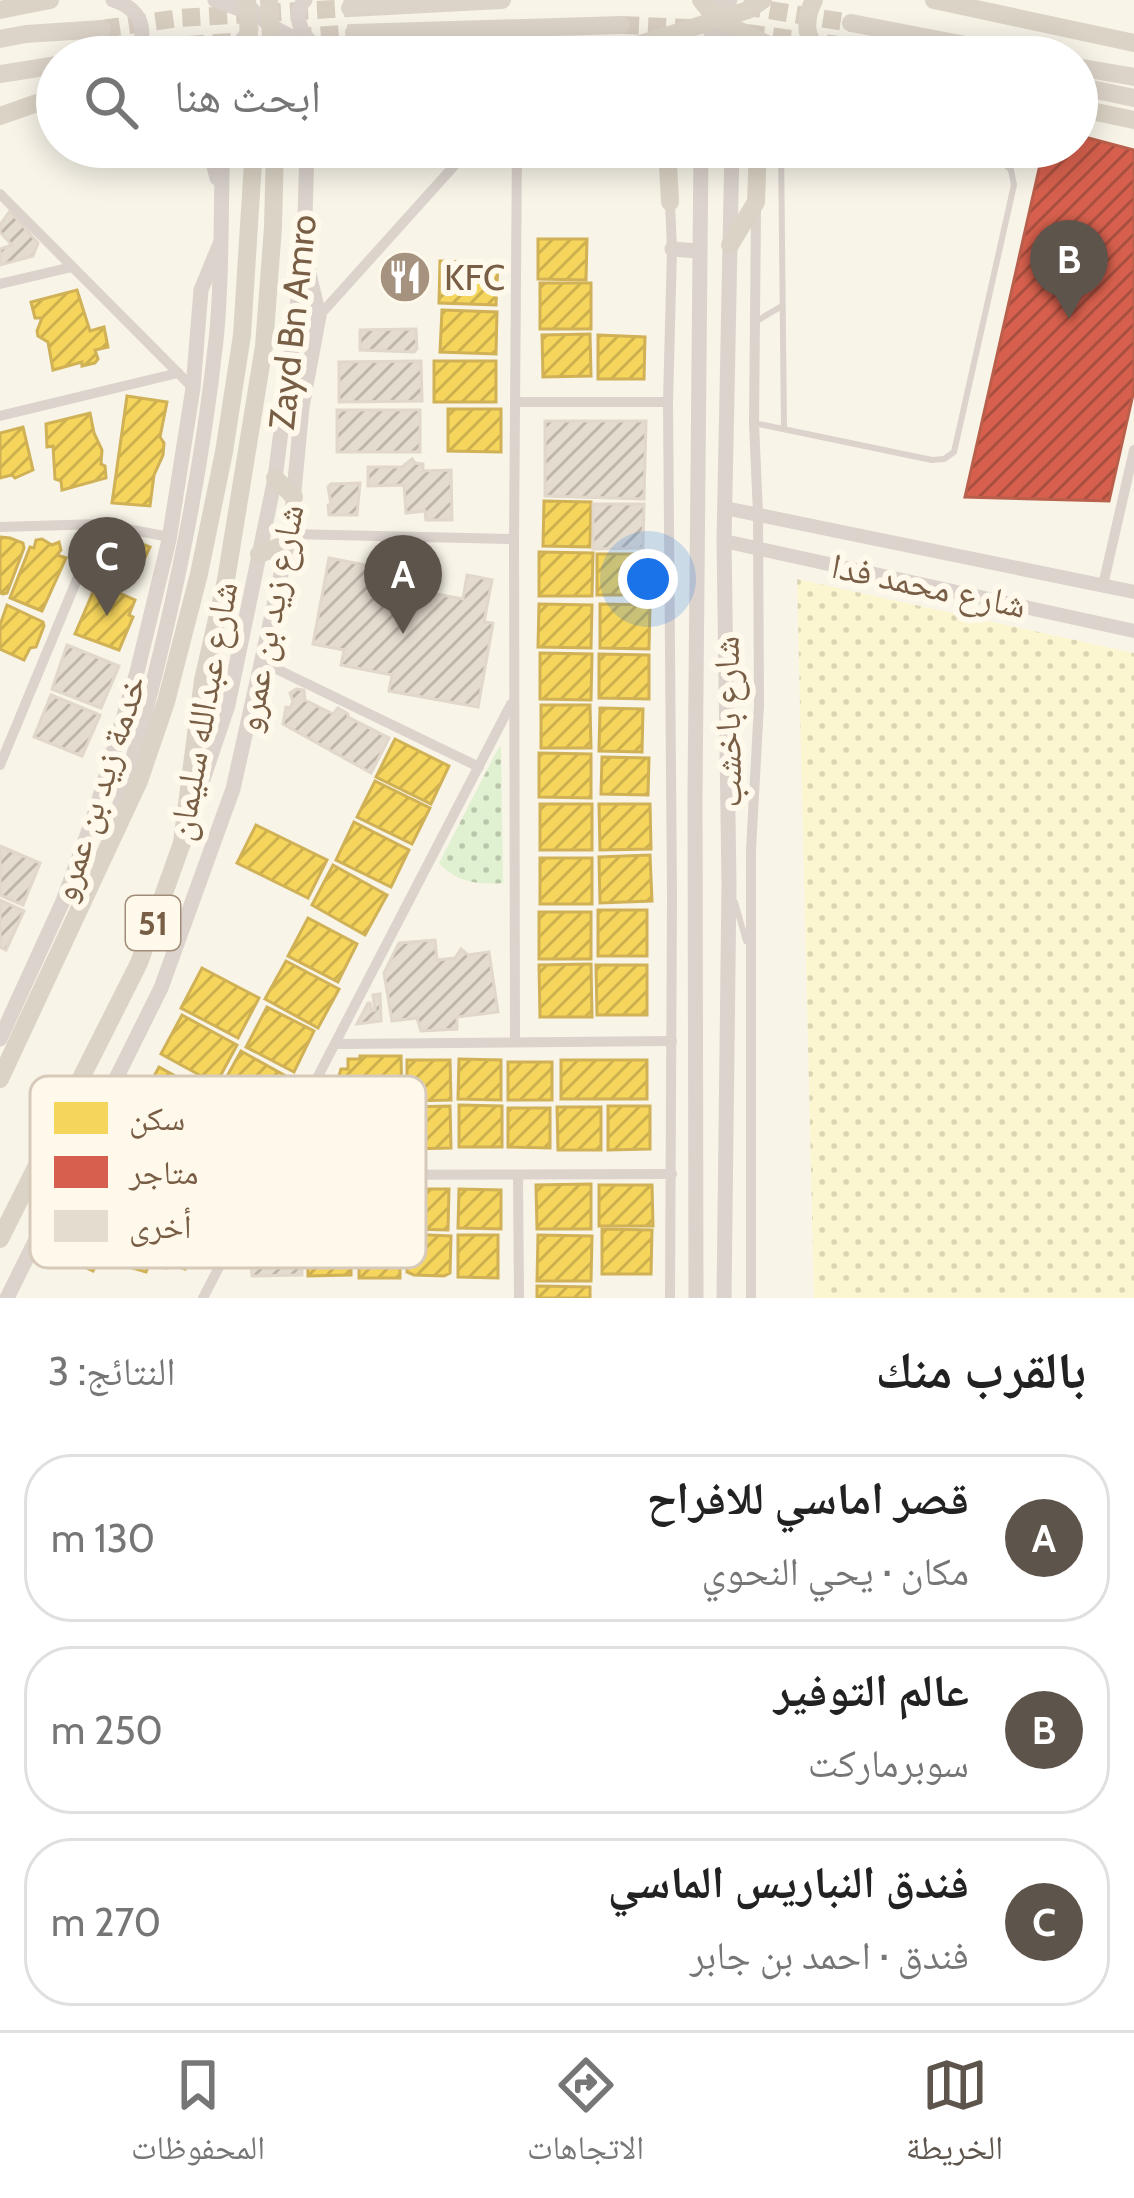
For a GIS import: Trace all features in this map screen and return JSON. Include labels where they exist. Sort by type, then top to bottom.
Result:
[{"type":"highway","points":[[350,8],[502,0]]},
{"type":"highway","points":[[851,23],[919,36]]},
{"type":"highway","points":[[354,33],[621,25]]},
{"type":"highway","points":[[0,39],[102,29]]},
{"type":"highway","points":[[0,74],[36,68]]},
{"type":"highway","points":[[1098,71],[1134,77]]},
{"type":"highway","points":[[1098,90],[1134,98]]},
{"type":"main road","points":[[0,10],[50,0]]},
{"type":"main road","points":[[113,0],[132,9],[143,36]]},
{"type":"main road","points":[[215,0],[249,12],[287,36]]},
{"type":"main road","points":[[245,0],[273,36]]},
{"type":"main road","points":[[245,0],[248,36]]},
{"type":"main road","points":[[251,36],[270,0]]},
{"type":"main road","points":[[270,0],[271,36]]},
{"type":"main road","points":[[245,36],[281,0]]},
{"type":"main road","points":[[304,0],[298,17],[304,36]]},
{"type":"main road","points":[[701,0],[759,36]]},
{"type":"main road","points":[[664,36],[730,0]]},
{"type":"main road","points":[[715,9],[748,10],[763,0]]},
{"type":"main road","points":[[808,36],[808,13],[814,0]]},
{"type":"main road","points":[[934,0],[1098,36]]},
{"type":"main road","points":[[1098,36],[1134,44]]},
{"type":"main road","points":[[0,103],[36,98]]},
{"type":"main road","points":[[0,116],[36,103]]},
{"type":"main road","points":[[1098,112],[1134,120]]},
{"type":"main road","points":[[214,168],[220,192]]},
{"type":"main road","points":[[104,862],[148,711],[201,457],[217,334],[222,168]]},
{"type":"main road","name":"شارع عبدالله سليمان","points":[[0,1079],[140,781],[200,574],[242,334],[253,168]]},
{"type":"main road","name":"شارع عبدالله سليمان","points":[[82,1076],[139,963],[182,843],[203,680],[226,580],[264,346],[274,168]]},
{"type":"main road","name":"Zayd Bn Amro","points":[[182,843],[228,705],[274,478],[304,252],[306,168]]},
{"type":"main road","points":[[668,168],[670,202]]},
{"type":"main road","name":"شارع باخشب","points":[[696,1298],[700,168]]},
{"type":"main road","name":"شارع باخشب","points":[[724,1298],[729,884],[724,541],[732,168]]},
{"type":"main road","points":[[730,244],[756,196],[757,168]]},
{"type":"main road","name":"خدمة زيد بن عمرو","points":[[0,1038],[63,901],[137,672],[170,537],[193,388],[201,290],[219,246]]},
{"type":"main road","points":[[672,249],[698,251]]},
{"type":"main road","name":"شارع زيد بن عمرو","points":[[117,1076],[161,988],[233,789],[262,662],[288,539],[302,406],[319,316],[304,252]]},
{"type":"main road","points":[[274,478],[294,496]]},
{"type":"main road","points":[[259,554],[288,539]]},
{"type":"main road","name":"شارع عبدالله سليمان","points":[[0,1239],[30,1179]]},
{"type":"main road","name":"شارع زيد بن عمرو","points":[[7,1298],[30,1252]]},
{"type":"street","points":[[319,316],[452,168]]},
{"type":"street","points":[[514,1042],[517,168]]},
{"type":"street","points":[[0,194],[193,388]]},
{"type":"street","points":[[751,1298],[751,850],[759,688],[756,196]]},
{"type":"street","points":[[670,202],[670,1298]]},
{"type":"street","points":[[0,284],[72,267]]},
{"type":"street","points":[[0,416],[178,373]]},
{"type":"street","points":[[515,402],[668,402]]},
{"type":"street","points":[[1103,585],[1134,450]]},
{"type":"street","name":"شارع محمد فدا","points":[[725,508],[1134,592]]},
{"type":"street","points":[[0,527],[100,524],[170,537]]},
{"type":"street","points":[[0,765],[100,524]]},
{"type":"street","points":[[288,539],[514,539]]},
{"type":"street","name":"شارع محمد فدا","points":[[724,541],[1134,631]]},
{"type":"street","points":[[262,662],[479,767]]},
{"type":"street","points":[[319,1076],[514,699]]},
{"type":"street","points":[[671,796],[695,796]]},
{"type":"street","points":[[335,1045],[672,1041]]},
{"type":"street","points":[[426,1174],[672,1174]]},
{"type":"street","points":[[518,1174],[519,1298]]},
{"type":"street","points":[[203,1298],[219,1268]]},
{"type":"lane","points":[[781,168],[784,429]]},
{"type":"lane","points":[[754,423],[932,460],[954,452],[1014,185],[1009,168]]},
{"type":"lane","points":[[756,196],[781,190]]},
{"type":"lane","points":[[755,322],[782,306]]},
{"type":"lane","points":[[729,884],[751,956]]},
{"type":"sand","points":[[797,579],[1134,653],[1134,1298],[814,1298]]},
{"type":"green space","points":[[499,747],[503,883],[476,883],[439,863]]},
{"type":"building: سكن","points":[[538,239],[587,239],[586,280],[538,279]]},
{"type":"building: سكن","points":[[440,261],[498,263],[496,305],[439,303]]},
{"type":"building: سكن","points":[[540,283],[591,283],[591,329],[540,329]]},
{"type":"building: سكن","points":[[77,290],[90,331],[104,327],[108,347],[95,350],[95,363],[53,370],[48,342],[38,336],[42,318],[35,318],[31,302]]},
{"type":"building: سكن","points":[[442,310],[497,312],[496,354],[440,352]]},
{"type":"building: سكن","points":[[590,334],[591,376],[543,377],[542,335]]},
{"type":"building: سكن","points":[[598,335],[645,337],[644,379],[598,379]]},
{"type":"building: سكن","points":[[434,361],[496,361],[496,402],[434,402]]},
{"type":"building: سكن","points":[[127,396],[167,402],[160,437],[163,455],[154,475],[150,506],[112,503]]},
{"type":"building: سكن","points":[[448,409],[501,409],[501,452],[448,451]]},
{"type":"building: سكن","points":[[90,413],[106,478],[62,490],[61,481],[55,479],[53,446],[47,447],[46,424]]},
{"type":"building: سكن","points":[[23,427],[33,470],[0,478],[0,433]]},
{"type":"building: سكن","points":[[544,501],[591,502],[590,547],[543,546]]},
{"type":"building: سكن","points":[[119,535],[150,547],[134,581],[104,569]]},
{"type":"building: سكن","points":[[0,537],[23,543],[24,548],[3,594],[0,593]]},
{"type":"building: سكن","points":[[42,539],[52,545],[59,542],[57,555],[66,558],[42,611],[10,598],[30,547]]},
{"type":"building: سكن","points":[[539,552],[593,553],[592,596],[539,596]]},
{"type":"building: سكن","points":[[597,554],[649,554],[649,595],[597,595]]},
{"type":"building: سكن","points":[[97,583],[135,600],[119,650],[75,634]]},
{"type":"building: سكن","points":[[539,604],[592,605],[591,648],[538,647]]},
{"type":"building: سكن","points":[[600,604],[650,605],[649,649],[600,648]]},
{"type":"building: سكن","points":[[7,605],[43,622],[36,647],[30,648],[24,660],[0,649],[0,625]]},
{"type":"building: سكن","points":[[540,653],[592,654],[591,700],[540,699]]},
{"type":"building: سكن","points":[[599,654],[649,655],[649,699],[599,698]]},
{"type":"building: سكن","points":[[541,705],[590,705],[591,748],[541,748]]},
{"type":"building: سكن","points":[[600,708],[643,709],[642,752],[599,751]]},
{"type":"building: سكن","points":[[395,739],[449,766],[431,804],[376,777]]},
{"type":"building: سكن","points":[[539,753],[591,754],[591,798],[539,797]]},
{"type":"building: سكن","points":[[602,757],[649,758],[648,795],[601,794]]},
{"type":"building: سكن","points":[[375,781],[430,808],[412,844],[357,817]]},
{"type":"building: سكن","points":[[540,804],[592,804],[592,850],[540,850]]},
{"type":"building: سكن","points":[[599,804],[650,804],[651,849],[600,850]]},
{"type":"building: سكن","points":[[354,822],[409,850],[391,887],[336,860]]},
{"type":"building: سكن","points":[[256,825],[327,860],[308,898],[237,863]]},
{"type":"building: سكن","points":[[650,855],[652,901],[600,903],[599,857]]},
{"type":"building: سكن","points":[[540,858],[592,858],[592,904],[540,904]]},
{"type":"building: سكن","points":[[333,865],[387,895],[365,935],[312,905]]},
{"type":"building: سكن","points":[[598,910],[647,910],[647,956],[598,956]]},
{"type":"building: سكن","points":[[539,912],[591,912],[591,959],[539,959]]},
{"type":"building: سكن","points":[[308,918],[357,944],[338,982],[288,956]]},
{"type":"building: سكن","points":[[286,961],[339,989],[318,1028],[265,999]]},
{"type":"building: سكن","points":[[591,964],[592,1017],[540,1017],[539,965]]},
{"type":"building: سكن","points":[[596,965],[647,965],[647,1015],[597,1015]]},
{"type":"building: سكن","points":[[202,968],[259,998],[238,1038],[181,1008]]},
{"type":"building: سكن","points":[[267,1007],[314,1031],[294,1072],[246,1047]]},
{"type":"building: سكن","points":[[182,1015],[237,1045],[220,1076],[201,1076],[161,1054]]},
{"type":"building: سكن","points":[[241,1051],[286,1076],[227,1076]]},
{"type":"building: سكن","points":[[401,1056],[401,1076],[339,1076],[341,1069],[348,1069],[348,1059]]},
{"type":"building: سكن","points":[[459,1059],[501,1060],[501,1100],[458,1099]]},
{"type":"building: سكن","points":[[407,1060],[450,1060],[451,1100],[426,1101],[426,1076],[407,1076]]},
{"type":"building: سكن","points":[[561,1060],[647,1060],[647,1099],[561,1099]]},
{"type":"building: سكن","points":[[508,1062],[552,1062],[552,1100],[508,1100]]},
{"type":"building: سكن","points":[[159,1067],[175,1076],[154,1076]]},
{"type":"building: سكن","points":[[459,1105],[502,1106],[502,1147],[459,1147]]},
{"type":"building: سكن","points":[[450,1106],[451,1148],[426,1149],[426,1107]]},
{"type":"building: سكن","points":[[608,1106],[650,1106],[650,1149],[608,1150]]},
{"type":"building: سكن","points":[[557,1107],[601,1107],[601,1150],[558,1150]]},
{"type":"building: سكن","points":[[508,1108],[550,1108],[550,1148],[508,1147]]},
{"type":"building: سكن","points":[[591,1184],[591,1229],[537,1229],[536,1185]]},
{"type":"building: سكن","points":[[599,1185],[652,1185],[653,1226],[599,1226]]},
{"type":"building: سكن","points":[[426,1189],[449,1189],[448,1230],[426,1229]]},
{"type":"building: سكن","points":[[459,1189],[501,1190],[501,1229],[458,1228]]},
{"type":"building: سكن","points":[[602,1229],[652,1230],[651,1274],[602,1274]]},
{"type":"building: سكن","points":[[426,1235],[451,1236],[450,1273],[407,1272],[407,1268],[426,1268]]},
{"type":"building: سكن","points":[[458,1235],[498,1235],[498,1278],[458,1277]]},
{"type":"building: سكن","points":[[538,1235],[592,1236],[591,1281],[537,1281]]},
{"type":"building: سكن","points":[[308,1268],[351,1268],[351,1275],[308,1276]]},
{"type":"building: سكن","points":[[359,1268],[400,1268],[400,1278],[359,1278]]},
{"type":"building: سكن","points":[[537,1286],[590,1287],[590,1298],[537,1298]]},
{"type":"building: متاجر","points":[[1098,141],[1134,150],[1134,390],[1109,501],[965,497],[1039,168],[1098,168]]},
{"type":"building: متاجر","name":"KFC","points":[[385,266],[426,267],[426,289],[384,288]]},
{"type":"building: أخرى","points":[[10,211],[38,243],[33,256],[0,265],[0,249],[12,245],[0,232]]},
{"type":"building: أخرى","points":[[416,329],[414,352],[360,350],[360,330]]},
{"type":"building: أخرى","points":[[421,361],[422,401],[339,402],[339,362]]},
{"type":"building: أخرى","points":[[337,410],[420,410],[420,452],[337,452]]},
{"type":"building: أخرى","points":[[545,421],[646,421],[644,499],[545,496]]},
{"type":"building: أخرى","points":[[412,459],[423,464],[423,471],[451,470],[452,520],[426,520],[425,511],[406,513],[404,485],[368,486],[368,467],[402,467]]},
{"type":"building: أخرى","points":[[360,483],[357,515],[329,515],[328,487]]},
{"type":"building: أخرى","points":[[593,504],[644,504],[643,548],[593,549]]},
{"type":"building: أخرى","points":[[329,558],[397,571],[398,564],[430,570],[426,592],[463,599],[467,575],[492,580],[484,622],[493,623],[478,707],[389,691],[392,675],[341,665],[344,650],[313,644]]},
{"type":"building: أخرى","points":[[67,645],[119,666],[101,708],[52,689]]},
{"type":"building: أخرى","points":[[304,690],[305,700],[333,714],[338,708],[389,738],[371,773],[283,724],[286,707],[293,702],[290,693]]},
{"type":"building: أخرى","points":[[51,695],[100,715],[82,756],[34,737]]},
{"type":"building: أخرى","points":[[0,846],[40,863],[23,905],[0,895]]},
{"type":"building: أخرى","points":[[0,900],[24,911],[6,950],[0,947]]},
{"type":"building: أخرى","points":[[435,940],[437,960],[455,958],[461,949],[468,955],[489,952],[498,1012],[457,1017],[457,1029],[421,1031],[417,1018],[392,1021],[384,973],[399,943]]},
{"type":"building: أخرى","points":[[380,994],[381,1021],[357,1024],[368,1003],[375,1010],[373,995]]},
{"type":"building: أخرى","points":[[252,1268],[302,1268],[302,1275],[252,1276]]},
{"type":"tunnel","points":[[743,6],[851,23]]},
{"type":"tunnel","points":[[102,29],[179,18],[350,8]]},
{"type":"tunnel","points":[[621,25],[689,28]]},
{"type":"tunnel","points":[[312,36],[354,33]]},
{"type":"tunnel","points":[[746,33],[769,36]]},
{"type":"place","name":"KFC","points":[[405,277]]},
{"type":"place","name":"عالم التوفير","points":[[1069,319]]},
{"type":"place","name":"فندق النباريس الماسي","points":[[107,616]]},
{"type":"place","name":"قصر اماسي للافراح","points":[[403,634]]}]
